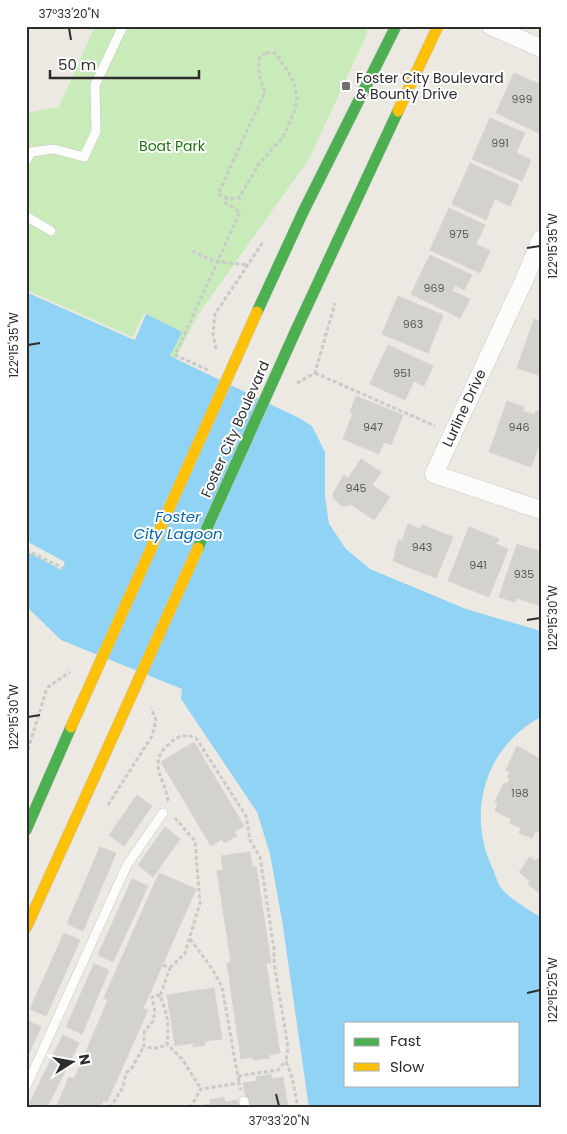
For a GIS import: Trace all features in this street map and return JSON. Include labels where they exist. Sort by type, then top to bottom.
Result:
[{"type":"main road","name":"Foster City Boulevard","points":[[26,830],[257,312],[304,210],[396,26]]},
{"type":"main road","name":"Foster City Boulevard","points":[[26,928],[296,330],[438,26]]},
{"type":"street","points":[[491,26],[541,48]]},
{"type":"street","name":"Lurline Drive","points":[[541,239],[533,278],[434,474],[541,510]]},
{"type":"lane","points":[[26,161],[31,152],[54,148],[84,157],[96,131],[96,85],[123,26]]},
{"type":"lane","points":[[26,216],[51,232]]},
{"type":"lane","points":[[26,1087],[127,864],[166,812]]},
{"type":"path","points":[[266,53],[275,53],[288,70],[295,86],[297,99],[295,110],[283,138],[258,166],[240,198],[226,198],[218,194],[265,92],[259,74],[258,64],[260,56],[266,53]]},
{"type":"path","points":[[209,371],[175,355],[240,212],[224,202],[226,198]]},
{"type":"path","points":[[192,251],[217,262],[247,265]]},
{"type":"path","points":[[315,373],[435,426]]},
{"type":"path","points":[[26,550],[63,568]]},
{"type":"path","points":[[168,804],[158,772],[160,754],[176,737],[186,735],[196,738],[246,816],[250,840],[260,856],[274,949],[274,963],[288,1047],[286,1061],[292,1077],[298,1108]]},
{"type":"path","points":[[166,812],[195,841],[200,903],[185,953],[170,968],[160,996],[166,1010],[169,1026],[167,1044]]},
{"type":"path","points":[[190,939],[213,970],[222,987],[244,1104]]},
{"type":"path","points":[[162,965],[170,968]]},
{"type":"path","points":[[110,1108],[123,1087],[126,1073],[131,1069],[144,1046],[144,1032],[153,1021],[155,1012],[152,998],[156,995],[160,996]]},
{"type":"path","points":[[144,1046],[150,1048],[162,1047],[167,1044]]},
{"type":"path","points":[[167,1044],[182,1059],[201,1089]]},
{"type":"path","points":[[238,1076],[278,1070],[286,1061]]},
{"type":"path","points":[[201,1089],[239,1083]]},
{"type":"path","points":[[190,1108],[201,1089]]},
{"type":"green space","name":"Boat Park","points":[[95,26],[367,26],[367,34],[309,159],[198,315],[166,377],[26,306],[26,113],[59,107]]},
{"type":"water","name":"Foster City Lagoon","points":[[26,292],[134,340],[146,314],[182,332],[170,356],[312,426],[325,452],[325,496],[329,524],[346,549],[370,569],[466,609],[541,631],[541,717],[522,729],[506,745],[494,762],[486,782],[481,824],[484,846],[501,888],[520,904],[541,917],[541,1108],[309,1108],[282,920],[270,854],[257,812],[181,699],[182,689],[61,640],[26,606]]},
{"type":"pier","points":[[26,290],[133,337],[144,313],[146,314],[135,340],[26,292]]},
{"type":"pier","points":[[26,541],[65,562],[62,570],[26,551]]},
{"type":"building","points":[[514,73],[541,85],[541,134],[496,113]]},
{"type":"building","points":[[490,118],[525,133],[516,153],[531,160],[522,181],[472,159]]},
{"type":"building","points":[[470,163],[519,185],[510,206],[495,199],[486,220],[452,204]]},
{"type":"building","points":[[449,208],[485,225],[476,244],[490,251],[480,273],[430,250]]},
{"type":"building","points":[[430,255],[472,275],[464,290],[455,285],[452,291],[470,299],[460,318],[411,294]]},
{"type":"building","points":[[398,296],[443,315],[428,353],[382,334]]},
{"type":"building","points":[[534,319],[541,322],[541,376],[517,368]]},
{"type":"building","points":[[388,345],[433,366],[424,386],[414,381],[405,400],[370,384]]},
{"type":"building","points":[[356,396],[403,415],[391,445],[384,442],[379,454],[343,439],[353,413],[350,412]]},
{"type":"building","points":[[507,401],[524,407],[523,411],[534,415],[536,411],[541,413],[541,440],[531,467],[489,452]]},
{"type":"building","points":[[361,459],[381,472],[372,485],[390,497],[374,520],[350,504],[347,506],[340,505],[333,497],[344,475],[348,478]]},
{"type":"building","points":[[408,524],[420,529],[422,525],[453,537],[436,578],[393,561],[399,540],[402,541]]},
{"type":"building","points":[[469,527],[499,539],[496,544],[508,549],[489,597],[448,581]]},
{"type":"building","points":[[517,544],[541,552],[541,606],[517,598],[515,602],[499,597]]},
{"type":"building","points":[[194,742],[244,826],[234,832],[237,836],[224,843],[222,839],[211,846],[161,762]]},
{"type":"building","points":[[517,746],[540,759],[537,765],[541,766],[541,833],[535,831],[532,838],[519,833],[521,828],[510,823],[511,819],[495,811],[498,804],[495,802],[504,783],[507,784],[510,778],[507,777],[510,772],[506,770]]},
{"type":"building","points":[[137,795],[152,806],[124,846],[109,835]]},
{"type":"building","points":[[165,827],[180,839],[153,877],[138,865]]},
{"type":"building","points":[[100,847],[116,853],[83,931],[67,924]]},
{"type":"building","points":[[250,852],[252,867],[256,866],[271,963],[266,963],[280,1053],[269,1055],[269,1058],[253,1060],[253,1057],[241,1059],[227,963],[231,962],[217,871],[223,870],[221,856]]},
{"type":"building","points":[[541,855],[541,894],[528,884],[530,881],[519,872],[530,857],[536,861]]},
{"type":"building","points":[[159,873],[196,889],[143,1009],[148,1010],[107,1102],[103,1100],[100,1108],[56,1108],[69,1077],[74,1079],[108,1000],[104,998]]},
{"type":"building","points":[[132,879],[148,886],[113,962],[98,955]]},
{"type":"building","points":[[64,933],[80,940],[46,1016],[30,1009]]},
{"type":"building","points":[[94,964],[109,970],[82,1034],[66,1027]]},
{"type":"building","points":[[214,988],[222,1039],[205,1041],[205,1045],[193,1047],[193,1043],[175,1046],[167,995]]},
{"type":"building","points":[[26,1020],[41,1027],[26,1060]]},
{"type":"building","points":[[63,1035],[79,1043],[47,1108],[27,1108]]},
{"type":"building","points":[[271,1074],[272,1079],[283,1077],[288,1108],[248,1108],[243,1083],[257,1081],[256,1077]]},
{"type":"building","points":[[224,1097],[225,1102],[237,1100],[239,1108],[199,1108],[198,1106],[211,1104],[210,1100]]},
{"type":"traffic: fast","points":[[257,312],[304,210],[396,26]]},
{"type":"traffic: fast","points":[[296,330],[398,111]]},
{"type":"traffic: fast","points":[[198,548],[296,330]]},
{"type":"traffic: fast","points":[[26,830],[71,727]]},
{"type":"traffic: slow","points":[[398,111],[438,26]]},
{"type":"traffic: slow","points":[[71,727],[257,312]]},
{"type":"traffic: slow","points":[[109,745],[198,548]]},
{"type":"traffic: slow","points":[[26,928],[109,745]]},
{"type":"place","name":"Foster City Boulevard & Bounty Drive","points":[[346,86]]}]
